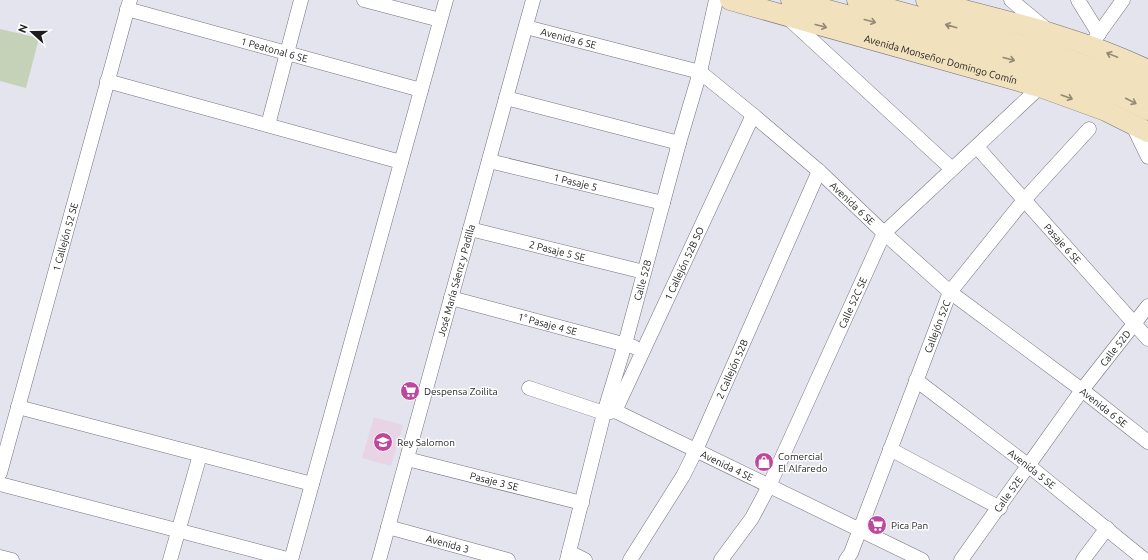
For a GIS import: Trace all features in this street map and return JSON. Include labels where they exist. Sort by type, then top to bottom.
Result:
[{"type":"main road","name":"Avenida Monseñor Domingo Comín","points":[[730,0],[788,8],[978,42],[1047,52],[1128,80],[1148,90]]},
{"type":"main road","name":"Avenida Monseñor Domingo Comín","points":[[857,0],[978,42],[1118,95],[1148,110]]},
{"type":"main road","name":"Avenida Monseñor Domingo Comín","points":[[926,0],[978,42],[1040,87],[1106,112],[1140,128]]},
{"type":"main road","name":"Avenida Monseñor Domingo Comín","points":[[978,42],[1049,32],[1095,40],[1148,70]]},
{"type":"street","points":[[268,125],[301,0]]},
{"type":"street","points":[[364,0],[440,20]]},
{"type":"street","points":[[0,484],[291,560],[446,0]]},
{"type":"street","name":"José María Sáenz y Padilla","points":[[379,560],[533,0]]},
{"type":"street","name":"Calle 52B","points":[[568,556],[609,412],[644,272],[700,72],[716,0]]},
{"type":"street","points":[[1011,0],[1049,32]]},
{"type":"street","points":[[1078,0],[1095,40]]},
{"type":"street","points":[[1095,40],[1123,0]]},
{"type":"street","name":"1 Peatonal 6 SE","points":[[128,5],[287,53],[421,90]]},
{"type":"street","name":"1 Callejón 52 SE","points":[[0,473],[128,5]]},
{"type":"street","points":[[788,8],[952,169]]},
{"type":"street","name":"Avenida 6 SE","points":[[526,27],[700,72],[819,171],[884,233],[950,292],[1082,390],[1148,442]]},
{"type":"street","points":[[107,81],[401,162]]},
{"type":"street","name":"Calle 52C SE","points":[[721,560],[752,518],[768,486],[884,233],[1040,87]]},
{"type":"street","points":[[506,98],[679,143]]},
{"type":"street","name":"1 Callejón 52B SO","points":[[609,412],[644,349],[753,115]]},
{"type":"street","points":[[1140,128],[1148,157]]},
{"type":"street","name":"Callejón 52C","points":[[846,560],[851,553],[950,292],[1024,200],[1089,129]]},
{"type":"street","name":"Pasaje 6 SE","points":[[977,147],[1148,339]]},
{"type":"street","name":"1 Pasaje 5","points":[[489,161],[663,203]]},
{"type":"street","name":"2 Callejón 52B","points":[[630,560],[683,476],[696,450],[819,171]]},
{"type":"street","name":"2 Pasaje 5 SE","points":[[470,229],[644,272]]},
{"type":"street","name":"1° Pasaje 4 SE","points":[[451,298],[644,349]]},
{"type":"street","name":"Calle 52D","points":[[1082,390],[1133,323],[1148,306]]},
{"type":"street","name":"Avenida 5 SE","points":[[916,380],[1029,466],[1145,560]]},
{"type":"street","name":"Avenida 4 SE","points":[[529,388],[609,412],[696,450],[922,560]]},
{"type":"street","name":"Calle 52E","points":[[962,560],[1082,390]]},
{"type":"street","points":[[18,407],[312,484]]},
{"type":"street","points":[[890,449],[1000,508]]},
{"type":"street","points":[[170,560],[200,455]]},
{"type":"street","name":"Pasaje 3 SE","points":[[406,459],[582,503]]},
{"type":"street","name":"Avenida 3","points":[[388,526],[508,560]]},
{"type":"street","points":[[1083,560],[1106,528]]},
{"type":"street","points":[[0,556],[12,560]]},
{"type":"street","points":[[568,556],[585,560]]},
{"type":"shaded area","name":"Rey Salomon","points":[[374,417],[403,425],[391,466],[362,458]]},
{"type":"green space","points":[[0,29],[39,38],[26,88],[0,81]]},
{"type":"place","name":"Despensa Zoilita","points":[[410,391]]},
{"type":"place","name":"Rey Salomon","points":[[383,442]]},
{"type":"place","name":"Comercial El Alfaredo","points":[[764,462]]},
{"type":"place","name":"Pica Pan","points":[[877,525]]}]
